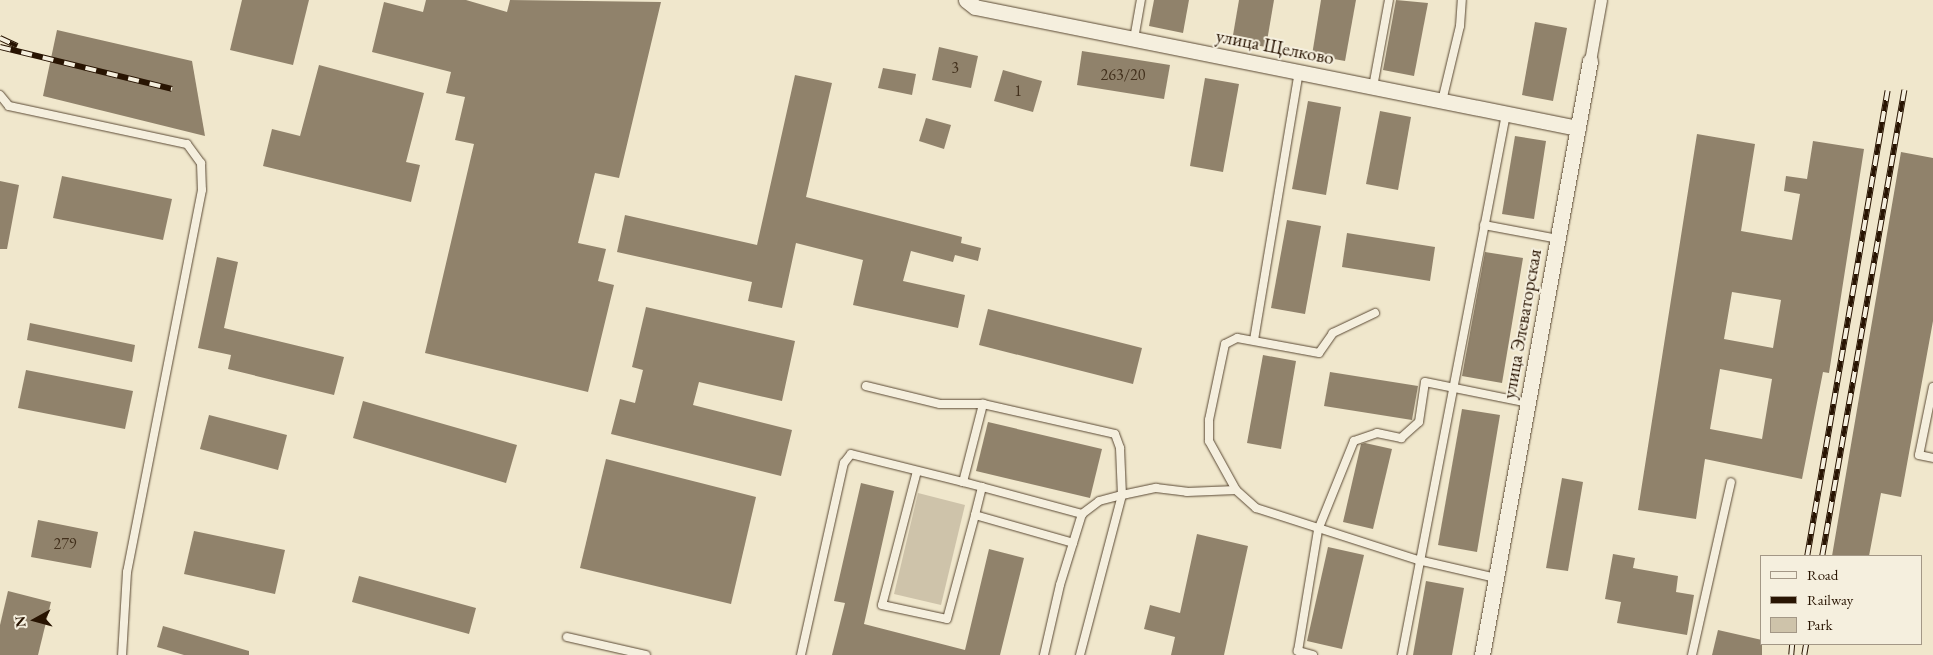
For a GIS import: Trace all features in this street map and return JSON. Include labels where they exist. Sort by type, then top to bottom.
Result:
[{"type":"street","name":"улица Щелково","points":[[966,0],[974,6],[1578,128]]},
{"type":"street","name":"улица Элеваторская","points":[[1482,655],[1601,0]]},
{"type":"lane","points":[[1134,39],[1141,0]]},
{"type":"lane","points":[[1373,87],[1389,0]]},
{"type":"lane","points":[[1442,101],[1462,0]]},
{"type":"lane","points":[[1254,340],[1299,72]]},
{"type":"lane","points":[[0,94],[10,106],[187,144],[200,163],[202,190],[127,572],[122,655]]},
{"type":"lane","points":[[1402,655],[1418,560],[1506,114]]},
{"type":"lane","points":[[1484,225],[1558,239]]},
{"type":"lane","points":[[1374,313],[1333,333],[1319,353],[1237,338],[1225,344],[1209,420],[1209,441],[1236,490],[1256,508],[1318,530],[1418,560],[1496,578]]},
{"type":"lane","points":[[1313,655],[1298,651],[1318,530],[1354,441],[1377,433],[1401,438],[1419,422],[1425,382],[1528,403]]},
{"type":"lane","points":[[866,386],[940,404],[983,404],[1115,434],[1120,448],[1122,494],[1080,655]]},
{"type":"lane","points":[[1933,387],[1919,456],[1933,458]]},
{"type":"lane","points":[[963,482],[983,404]]},
{"type":"lane","points":[[801,655],[844,463],[850,454],[1082,514]]},
{"type":"lane","points":[[917,471],[882,605],[947,619],[982,487]]},
{"type":"lane","points":[[1692,655],[1731,482]]},
{"type":"lane","points":[[1044,655],[1082,514],[1099,501],[1122,494],[1156,488],[1188,492],[1236,490]]},
{"type":"lane","points":[[975,515],[1074,543]]},
{"type":"lane","points":[[567,637],[646,655]]},
{"type":"green space","points":[[918,493],[965,505],[941,605],[894,594]]},
{"type":"building","points":[[242,0],[309,0],[293,65],[230,50]]},
{"type":"building","points":[[426,0],[466,0],[507,12],[510,0],[661,2],[619,178],[595,173],[578,243],[606,249],[598,281],[614,285],[588,392],[425,353],[474,144],[455,140],[465,97],[446,93],[451,72],[372,52],[384,2],[423,12]]},
{"type":"building","points":[[1154,0],[1189,0],[1183,33],[1149,26]]},
{"type":"building","points":[[1239,0],[1274,0],[1266,47],[1232,41]]},
{"type":"building","points":[[1321,0],[1356,0],[1345,61],[1312,55]]},
{"type":"building","points":[[1396,0],[1428,3],[1414,76],[1383,70]]},
{"type":"building","points":[[1535,22],[1567,28],[1553,101],[1522,95]]},
{"type":"building","points":[[57,30],[192,61],[205,136],[43,96]]},
{"type":"building","points":[[939,47],[978,56],[971,88],[932,80]]},
{"type":"building","points":[[1082,51],[1170,65],[1164,99],[1077,85]]},
{"type":"building","points":[[319,65],[424,93],[406,162],[420,165],[411,202],[263,166],[272,129],[300,136]]},
{"type":"building","points":[[883,68],[916,74],[912,95],[878,88]]},
{"type":"building","points":[[1003,70],[1042,81],[1033,112],[994,101]]},
{"type":"building","points":[[795,75],[832,83],[806,197],[962,237],[961,243],[981,248],[978,261],[955,255],[953,262],[911,251],[903,281],[965,295],[958,328],[853,305],[863,260],[796,243],[782,308],[748,301],[752,282],[617,252],[625,215],[757,245]]},
{"type":"building","points":[[1205,78],[1239,84],[1223,172],[1190,166]]},
{"type":"building","points":[[1308,101],[1341,107],[1326,195],[1292,189]]},
{"type":"building","points":[[1380,111],[1411,117],[1398,190],[1366,184]]},
{"type":"building","points":[[926,118],[951,125],[944,149],[919,141]]},
{"type":"building","points":[[1697,134],[1755,144],[1741,231],[1792,240],[1800,194],[1784,191],[1786,176],[1807,179],[1813,141],[1864,149],[1829,373],[1823,372],[1802,479],[1705,459],[1696,519],[1638,510]],"holes":[[[1732,292],[1781,300],[1773,348],[1724,339]],[[1720,369],[1772,379],[1762,439],[1710,429]]]},
{"type":"building","points":[[1515,136],[1546,141],[1534,219],[1502,214]]},
{"type":"building","points":[[1901,152],[1933,158],[1933,321],[1901,497],[1881,493],[1869,555],[1832,555]]},
{"type":"building","points":[[62,176],[172,199],[163,240],[53,218]]},
{"type":"building","points":[[0,181],[19,185],[7,249],[0,249]]},
{"type":"building","points":[[1287,220],[1321,226],[1305,314],[1271,308]]},
{"type":"building","points":[[1347,233],[1435,247],[1430,281],[1342,267]]},
{"type":"building","points":[[1485,252],[1523,258],[1502,383],[1462,376]]},
{"type":"building","points":[[217,257],[238,262],[224,328],[344,357],[334,395],[228,369],[231,355],[198,348]]},
{"type":"building","points":[[646,307],[795,341],[782,401],[699,382],[693,405],[792,430],[781,476],[611,434],[620,399],[635,403],[643,370],[632,367]]},
{"type":"building","points":[[988,309],[1142,348],[1133,384],[979,345]]},
{"type":"building","points":[[30,323],[135,345],[132,362],[27,340]]},
{"type":"building","points":[[1263,355],[1296,361],[1281,449],[1247,443]]},
{"type":"building","points":[[26,370],[133,391],[125,429],[18,408]]},
{"type":"building","points":[[1330,372],[1418,386],[1412,420],[1324,406]]},
{"type":"building","points":[[363,401],[517,445],[506,483],[353,438]]},
{"type":"building","points":[[1462,409],[1500,415],[1477,552],[1438,545]]},
{"type":"building","points":[[209,415],[287,435],[278,470],[200,449]]},
{"type":"building","points":[[988,422],[1102,449],[1090,498],[976,471]]},
{"type":"building","points":[[1365,443],[1392,449],[1373,529],[1343,522],[1361,444]]},
{"type":"building","points":[[606,459],[756,497],[731,604],[580,568]]},
{"type":"building","points":[[1562,478],[1583,482],[1568,571],[1546,568]]},
{"type":"building","points":[[861,483],[894,491],[864,624],[965,650],[989,549],[1024,558],[1000,655],[832,655],[845,603],[834,601]]},
{"type":"building","points":[[38,520],[98,532],[91,568],[31,557]]},
{"type":"building","points":[[194,531],[285,550],[275,594],[184,574]]},
{"type":"building","points":[[1197,534],[1248,546],[1224,655],[1171,655],[1175,637],[1144,629],[1150,605],[1180,613]]},
{"type":"building","points":[[1328,547],[1364,555],[1342,649],[1307,641]]},
{"type":"building","points":[[1613,554],[1635,558],[1633,568],[1678,576],[1676,592],[1694,595],[1687,635],[1617,623],[1621,602],[1605,599]]},
{"type":"building","points":[[359,576],[476,608],[469,634],[352,602]]},
{"type":"building","points":[[1426,581],[1464,588],[1452,655],[1413,655]]},
{"type":"building","points":[[8,591],[51,602],[38,655],[0,655],[0,625]]},
{"type":"building","points":[[163,626],[249,651],[249,655],[184,655],[157,647]]},
{"type":"building","points":[[1718,630],[1760,640],[1760,645],[1762,645],[1762,655],[1712,655]]},
{"type":"railway","points":[[0,38],[17,46]]},
{"type":"railway","points":[[0,47],[172,89]]},
{"type":"railway","points":[[1822,555],[1904,90]]},
{"type":"railway","points":[[1807,555],[1887,91]]},
{"type":"railway","points":[[1791,655],[1792,645]]},
{"type":"railway","points":[[1804,655],[1806,645]]}]
